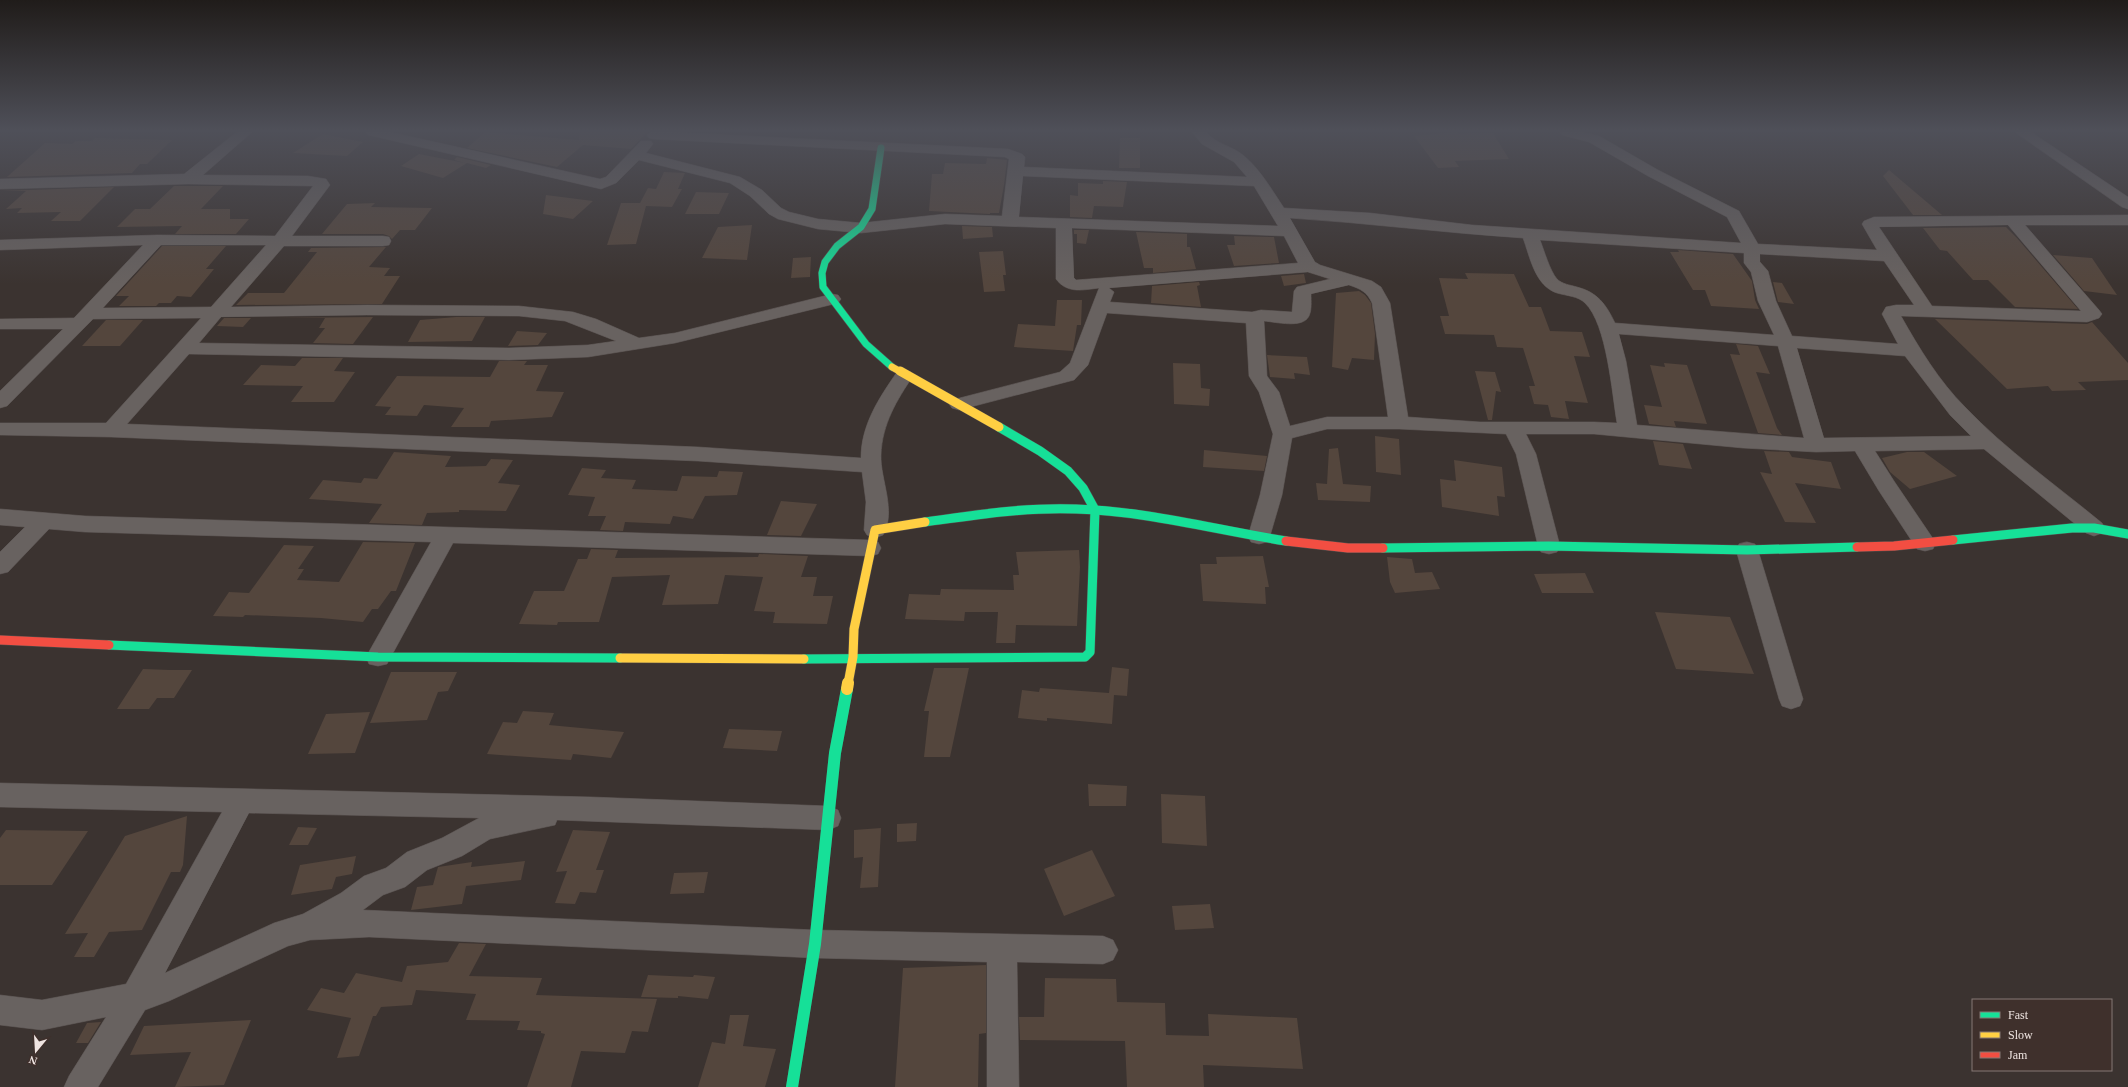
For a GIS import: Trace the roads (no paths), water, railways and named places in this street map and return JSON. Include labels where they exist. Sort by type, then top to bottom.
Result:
[{"type":"street","points":[[0,184],[48,183]]},
{"type":"street","points":[[111,430],[281,240],[322,186],[320,183]]},
{"type":"street","points":[[739,183],[756,193],[775,211],[784,216],[818,224],[861,228],[945,219],[996,222],[1064,222],[1290,232]]},
{"type":"street","points":[[0,640],[378,657],[792,659],[852,657],[1085,657],[1090,652],[1095,510],[1089,494],[1080,481],[1050,457],[959,404],[904,376],[893,368],[866,344],[823,287],[820,277],[822,267],[827,256],[838,244],[861,228],[875,200],[877,183]]},
{"type":"street","points":[[1010,221],[1015,183]]},
{"type":"street","points":[[1258,183],[1311,267]]},
{"type":"street","points":[[1673,183],[1733,214],[1752,249],[1752,263],[1759,271],[1767,301],[1785,340],[1816,445]]},
{"type":"street","points":[[2097,183],[2128,204]]},
{"type":"street","points":[[1278,212],[1370,218],[1460,229],[1528,234],[1752,249],[1890,256]]},
{"type":"street","points":[[1926,310],[1870,228],[1870,224],[1874,222],[2128,220]]},
{"type":"street","points":[[2013,221],[2093,314],[2087,317],[1926,310],[1892,311],[1893,319],[1911,351],[1948,401],[1989,442],[2094,528]]},
{"type":"street","points":[[1064,222],[1065,279],[1070,284],[1076,285],[1108,281],[1311,267],[1366,285],[1375,292],[1381,303],[1399,423]]},
{"type":"street","points":[[1528,234],[1548,280],[1553,286],[1588,297],[1593,301],[1609,328],[1628,430]]},
{"type":"street","points":[[0,402],[157,240]]},
{"type":"street","points":[[0,244],[157,240],[383,241]]},
{"type":"street","points":[[1100,307],[1255,318],[1261,315],[1298,318],[1301,315],[1304,291],[1351,280]]},
{"type":"street","points":[[959,404],[1067,376],[1073,372],[1079,365],[1108,281]]},
{"type":"street","points":[[184,348],[516,354],[588,351],[639,345],[716,329],[832,299]]},
{"type":"street","points":[[0,324],[83,318],[217,313],[367,310],[519,311],[567,316],[590,323],[639,345]]},
{"type":"street","points":[[1255,318],[1258,376],[1269,392],[1283,434],[1271,495],[1259,536]]},
{"type":"street","points":[[1609,328],[1785,340],[1911,351]]},
{"type":"street","points":[[792,1087],[815,944],[835,753],[852,657],[854,629],[873,539],[877,503],[871,455],[876,423],[888,399],[904,376]]},
{"type":"street","points":[[1283,434],[1327,423],[1399,423],[1514,428],[1594,428],[1743,441],[1816,445],[1989,442]]},
{"type":"street","points":[[1514,428],[1526,454],[1549,546]]},
{"type":"street","points":[[0,429],[111,430],[698,454],[873,466]]},
{"type":"street","points":[[1862,445],[1882,480],[1925,544]]},
{"type":"street","points":[[0,517],[93,524],[446,535],[873,539],[955,517],[1002,512],[1055,509],[1095,510],[1173,520],[1318,546],[1348,548],[1549,546],[1747,550],[1925,544],[2072,528],[2094,528],[2128,534]]},
{"type":"street","points":[[0,566],[45,520]]},
{"type":"street","points":[[378,657],[446,535]]},
{"type":"street","points":[[1747,550],[1791,699]]},
{"type":"street","points":[[0,795],[241,802],[592,809],[828,818]]},
{"type":"street","points":[[80,1087],[135,998],[241,802]]},
{"type":"street","points":[[310,926],[351,902],[374,885],[395,878],[417,861],[452,848],[485,828],[592,809]]},
{"type":"street","points":[[0,1010],[42,1015],[94,1004],[135,998],[158,991],[284,933],[310,926],[369,923],[815,944],[1103,950]]},
{"type":"street","points":[[1002,949],[1003,1087]]}]
